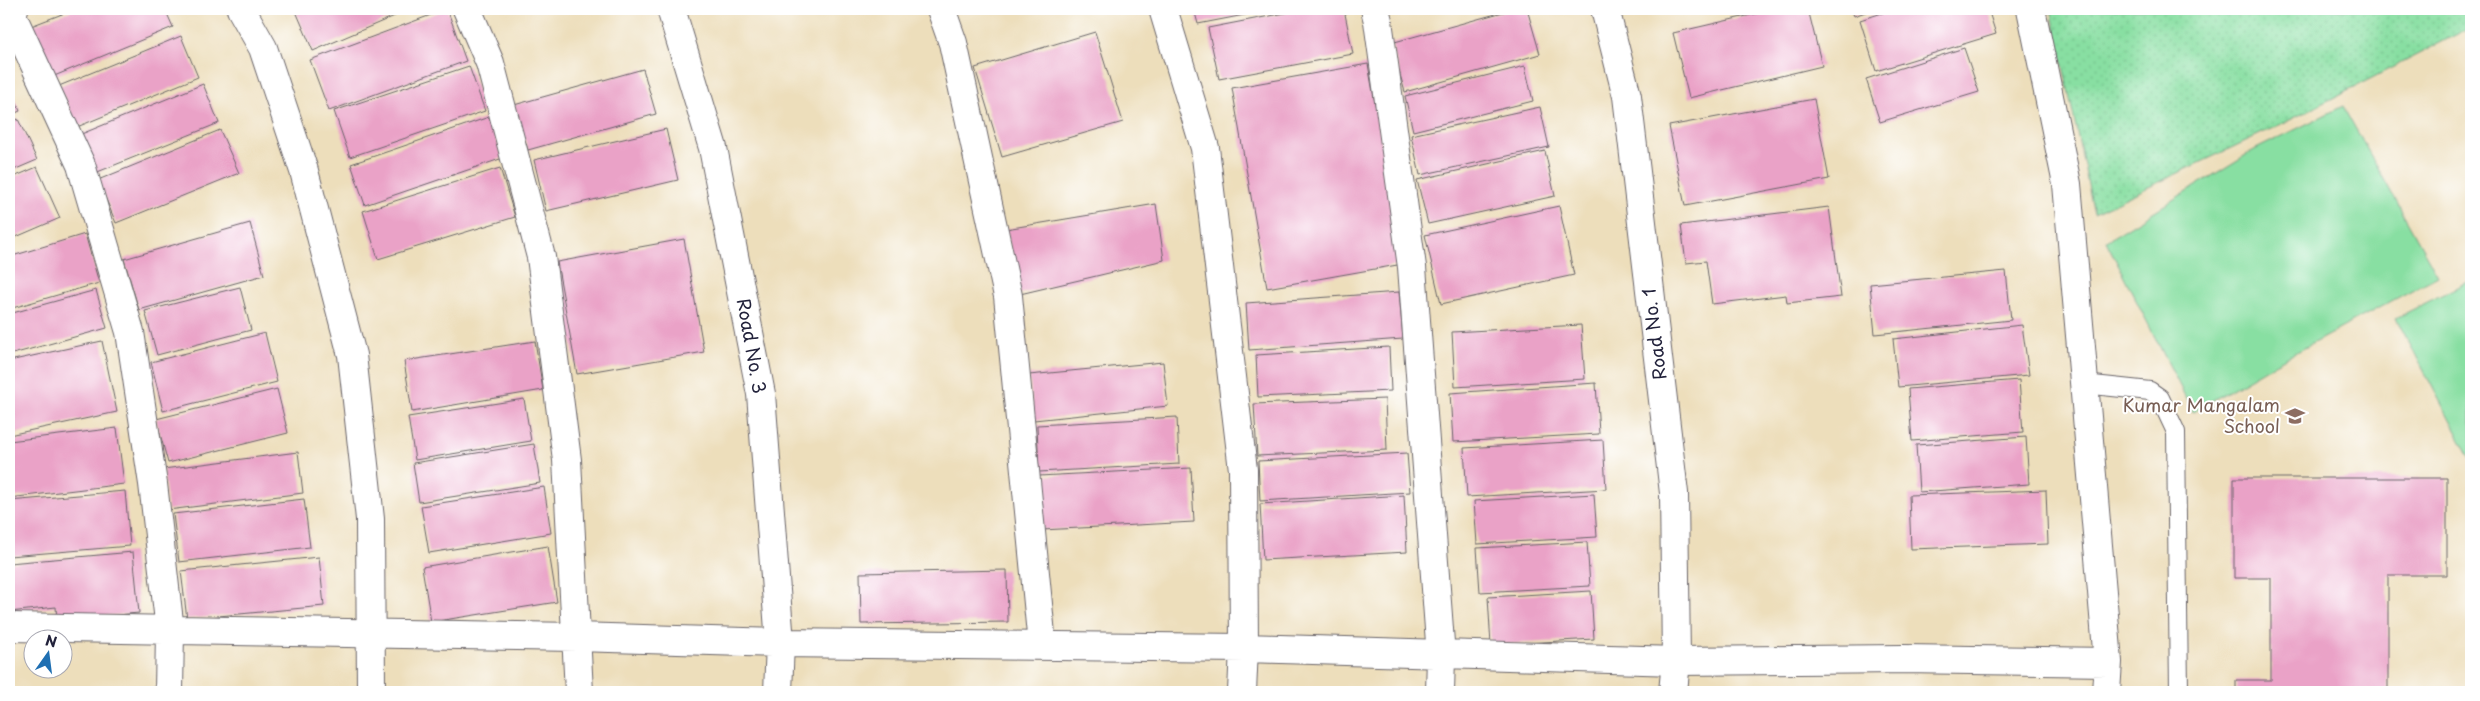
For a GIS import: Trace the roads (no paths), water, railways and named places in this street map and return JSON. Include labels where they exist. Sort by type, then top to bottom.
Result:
[{"type":"street","points":[[241,9],[263,48],[304,171],[352,354],[370,519],[370,692]]},
{"type":"street","points":[[467,9],[490,63],[540,257],[567,460],[579,692]]},
{"type":"street","name":"Road No. 3","points":[[671,9],[714,148],[760,394],[780,643],[778,692]]},
{"type":"street","points":[[941,9],[953,43],[1008,296],[1042,644]]},
{"type":"street","points":[[1163,9],[1205,148],[1242,470],[1244,648],[1242,692]]},
{"type":"street","points":[[1375,9],[1412,267],[1440,656],[1440,692]]},
{"type":"street","name":"Road No. 1","points":[[1605,9],[1627,96],[1674,493],[1676,662],[1673,692]]},
{"type":"street","points":[[2031,9],[2067,184],[2108,662],[2106,692]]},
{"type":"street","points":[[11,10],[81,165],[130,332],[153,484],[170,630],[169,692]]},
{"type":"street","points":[[9,627],[576,637],[780,643],[1042,644],[1244,648],[1440,656],[1676,662],[1903,659],[2108,662]]},
{"type":"lane","points":[[2084,384],[2150,391],[2160,398],[2176,432],[2178,692]]},
{"type":"place","name":"Kumar Mangalam School","points":[[2295,416]]}]
